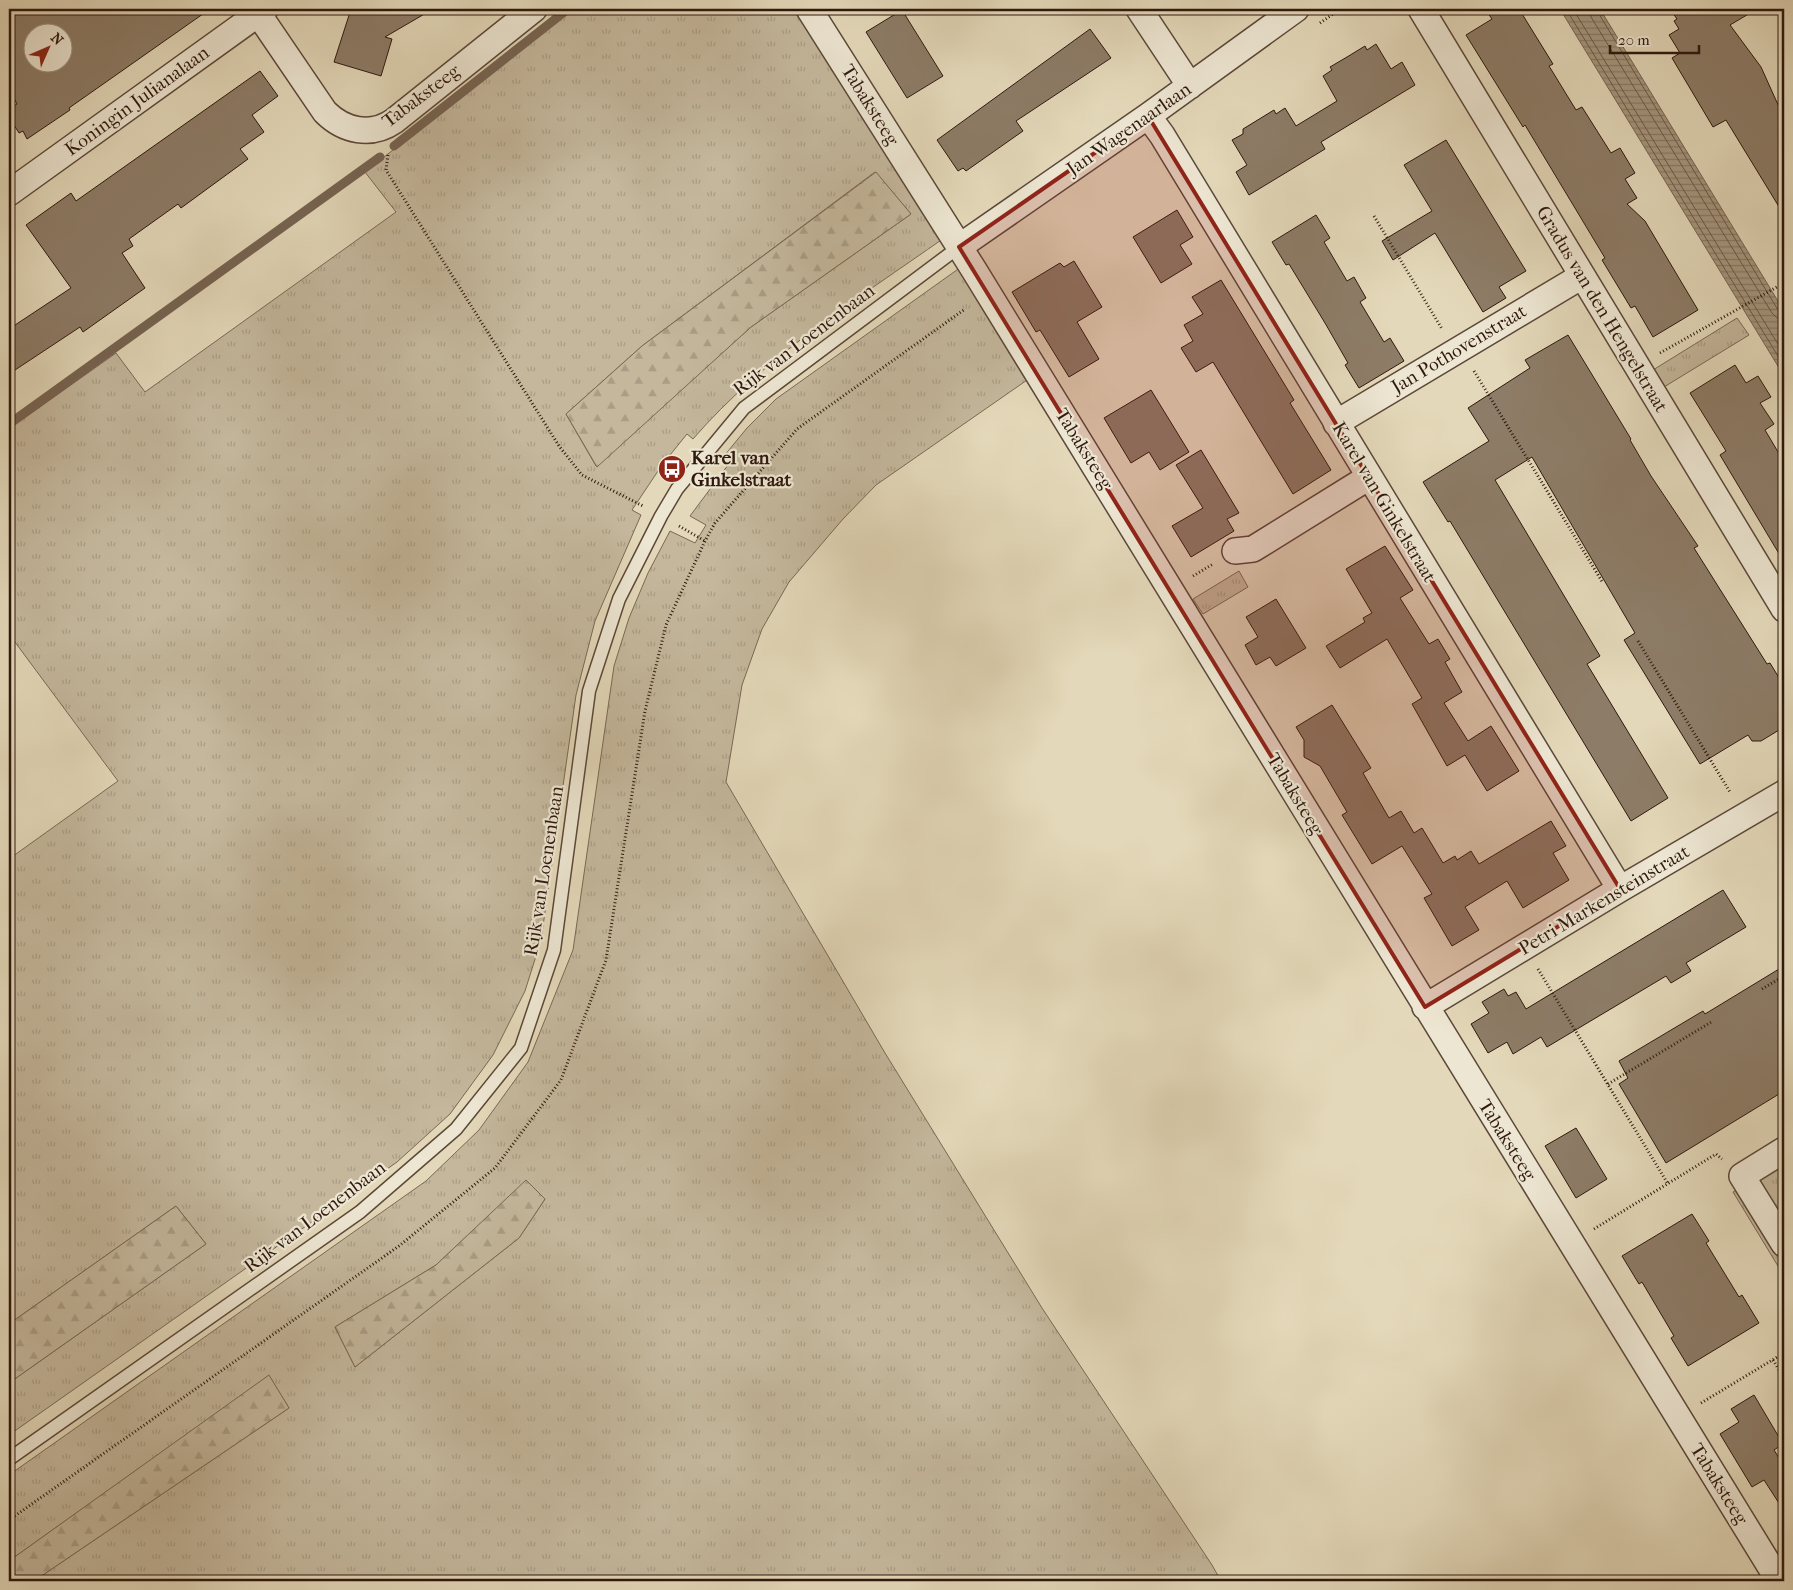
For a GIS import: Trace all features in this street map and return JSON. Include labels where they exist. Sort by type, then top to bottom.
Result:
[{"type":"street","name":"Tabaksteeg","points":[[259,10],[325,112],[337,122],[350,129],[371,130],[394,121],[534,9]]},
{"type":"street","name":"Tabaksteeg","points":[[809,9],[959,247],[1425,1008],[1779,1581]]},
{"type":"street","points":[[1138,9],[1190,86]]},
{"type":"street","name":"Jan Wagenaarlaan","points":[[959,247],[1148,116],[1296,9]]},
{"type":"street","name":"Gradus van den Hengelstraat","points":[[1421,9],[1784,609]]},
{"type":"street","name":"Koningin Julianalaan","points":[[9,193],[259,10]]},
{"type":"street","name":"Karel van Ginkelstraat","points":[[1148,116],[1162,135],[1620,889]]},
{"type":"street","name":"Jan Pothovenstraat","points":[[1336,423],[1582,276]]},
{"type":"street","points":[[1235,551],[1253,549],[1369,477]]},
{"type":"street","name":"Petri Markensteinstraat","points":[[1425,1008],[1620,889],[1784,793]]},
{"type":"street","points":[[1784,1150],[1742,1176],[1784,1244]]},
{"type":"lane","name":"Rijk van Loenenbaan","points":[[9,1459],[360,1212],[456,1129],[521,1048],[554,950],[589,691],[618,598],[661,516],[677,489],[744,408],[959,247]]},
{"type":"path","points":[[371,130],[388,154],[386,170],[559,446],[582,475],[661,516],[704,541]]},
{"type":"path","points":[[1374,216],[1455,352],[1469,364],[1603,583]]},
{"type":"path","points":[[1636,367],[1784,283]]},
{"type":"path","points":[[9,1520],[399,1246],[495,1168],[561,1080],[606,960],[645,712],[666,625],[704,541],[715,523],[797,429],[987,293]]},
{"type":"path","points":[[1170,590],[1235,551]]},
{"type":"path","points":[[1638,642],[1745,816]]},
{"type":"path","points":[[1525,947],[1668,1184]]},
{"type":"path","points":[[1762,989],[1784,976]]},
{"type":"path","points":[[1608,1084],[1713,1021]]},
{"type":"path","points":[[1570,1243],[1716,1154],[1742,1176]]},
{"type":"path","points":[[1678,1417],[1784,1353]]},
{"type":"path","points":[[1774,1360],[1784,1378]]},
{"type":"highlighted area","points":[[1148,116],[1620,889],[1425,1007],[959,247]]},
{"type":"green space","points":[[572,9],[796,9],[944,238],[845,307],[780,356],[721,409],[693,439],[687,434],[662,465],[632,510],[641,515],[595,621],[576,695],[541,940],[525,991],[493,1055],[450,1114],[397,1162],[9,1435],[9,1383],[206,1244],[176,1206],[9,1324],[9,859],[118,781],[9,634],[9,429],[116,353],[145,392],[396,212],[365,172]],"holes":[[[875,172],[911,214],[751,327],[596,466],[566,414],[642,346]]]},
{"type":"green space","points":[[876,172],[911,214],[751,327],[597,467],[566,414],[642,346]]},
{"type":"green space","points":[[961,267],[1030,378],[876,485],[843,519],[789,582],[762,629],[742,685],[726,782],[885,1053],[1042,1308],[1221,1581],[34,1581],[289,1408],[269,1376],[9,1561],[9,1475],[426,1181],[479,1130],[528,1062],[573,950],[614,666],[629,618],[648,573],[670,531],[695,543],[706,525],[690,516],[731,461],[724,456],[747,428],[776,399]],"holes":[[[526,1181],[545,1199],[519,1238],[355,1367],[335,1327],[436,1265]]]},
{"type":"green space","points":[[1737,318],[1749,335],[1664,387],[1653,370]]},
{"type":"green space","points":[[1239,571],[1248,587],[1203,614],[1193,599]]},
{"type":"green space","points":[[1784,1161],[1784,1276],[1733,1192]]},
{"type":"green space","points":[[526,1180],[545,1199],[519,1238],[355,1367],[335,1327],[436,1265]]},
{"type":"green space","points":[[176,1206],[206,1244],[9,1383],[9,1324]]},
{"type":"green space","points":[[269,1375],[289,1408],[34,1581],[9,1581],[9,1561]]},
{"type":"water","points":[[1560,9],[1600,9],[1784,311],[1784,376]]},
{"type":"building","points":[[9,9],[210,9],[27,139],[23,131],[19,133],[9,117],[9,109],[17,104],[9,89]]},
{"type":"building","points":[[351,9],[433,9],[385,37],[392,39],[381,76],[334,62]]},
{"type":"building","points":[[1485,9],[1519,9],[1553,64],[1549,66],[1576,110],[1582,107],[1611,153],[1620,148],[1635,173],[1625,179],[1637,198],[1627,204],[1645,221],[1698,310],[1653,337],[1635,306],[1631,308],[1602,260],[1605,258],[1525,125],[1523,127],[1466,35],[1492,19]]},
{"type":"building","points":[[1670,9],[1757,9],[1730,25],[1761,67],[1784,118],[1784,215],[1726,120],[1713,127],[1672,58],[1680,53],[1669,35],[1679,29],[1674,21],[1677,19]]},
{"type":"building","points":[[902,10],[943,76],[907,98],[866,32]]},
{"type":"building","points":[[1090,29],[1111,58],[1016,121],[1023,131],[966,171],[963,168],[958,171],[937,140]]},
{"type":"building","points":[[1376,44],[1391,69],[1402,62],[1415,85],[1321,142],[1325,149],[1249,195],[1236,172],[1247,165],[1232,140],[1243,134],[1243,129],[1274,110],[1276,114],[1285,108],[1296,126],[1337,101],[1323,76],[1332,70],[1330,67],[1365,46],[1367,50]]},
{"type":"building","points":[[260,71],[278,96],[252,115],[264,132],[240,149],[248,159],[181,208],[178,204],[129,239],[133,246],[122,253],[145,288],[83,332],[80,327],[9,374],[9,329],[71,288],[26,225],[71,193],[76,201]]},
{"type":"building","points":[[1446,140],[1526,271],[1499,287],[1506,298],[1483,312],[1435,233],[1393,260],[1382,241],[1432,211],[1404,165]]},
{"type":"building","points":[[1177,210],[1193,237],[1180,245],[1192,264],[1161,283],[1133,237]]},
{"type":"building","points":[[1316,215],[1330,238],[1324,242],[1347,281],[1354,277],[1366,298],[1360,302],[1384,342],[1390,338],[1404,361],[1359,388],[1345,365],[1348,363],[1325,323],[1289,264],[1286,265],[1272,242]]},
{"type":"building","points":[[1074,261],[1102,307],[1077,322],[1099,359],[1069,377],[1040,330],[1036,332],[1012,292],[1060,263],[1064,267]]},
{"type":"building","points":[[1221,280],[1294,400],[1290,403],[1331,470],[1293,494],[1213,362],[1196,372],[1181,348],[1193,341],[1184,325],[1203,314],[1192,297]]},
{"type":"building","points":[[1568,335],[1631,439],[1651,476],[1698,546],[1694,548],[1767,664],[1770,663],[1784,686],[1784,727],[1761,741],[1752,741],[1748,735],[1700,764],[1624,640],[1635,633],[1532,457],[1495,480],[1600,656],[1587,664],[1668,798],[1631,821],[1450,521],[1448,522],[1423,482],[1489,441],[1468,408],[1530,368],[1525,360]]},
{"type":"building","points":[[1735,365],[1746,383],[1758,376],[1771,397],[1760,403],[1774,424],[1765,430],[1784,462],[1784,562],[1720,455],[1726,451],[1690,393]]},
{"type":"building","points":[[1151,390],[1189,452],[1160,470],[1149,452],[1131,463],[1104,418]]},
{"type":"building","points":[[1201,450],[1239,513],[1227,519],[1234,531],[1191,557],[1172,526],[1203,508],[1176,465]]},
{"type":"building","points":[[1385,546],[1413,590],[1400,598],[1429,644],[1438,639],[1450,659],[1445,662],[1462,692],[1444,703],[1468,741],[1491,726],[1519,771],[1487,791],[1465,755],[1447,766],[1412,704],[1422,698],[1387,639],[1340,668],[1326,646],[1365,622],[1363,618],[1372,613],[1346,569]]},
{"type":"building","points":[[1276,599],[1306,648],[1276,666],[1270,657],[1256,665],[1245,645],[1258,637],[1246,617]]},
{"type":"building","points":[[1332,705],[1371,768],[1363,773],[1389,818],[1401,811],[1414,833],[1422,828],[1443,863],[1455,856],[1457,860],[1471,851],[1479,864],[1551,821],[1566,846],[1553,853],[1569,880],[1523,908],[1507,881],[1465,907],[1479,930],[1452,946],[1424,898],[1432,894],[1402,846],[1372,864],[1342,815],[1347,812],[1320,766],[1304,757],[1304,740],[1296,727]]},
{"type":"building","points":[[1723,890],[1746,927],[1686,963],[1691,971],[1671,983],[1666,976],[1547,1047],[1541,1037],[1513,1054],[1507,1042],[1488,1053],[1471,1024],[1489,1013],[1482,1002],[1504,989],[1508,996],[1516,992],[1526,1009]]},
{"type":"building","points":[[1784,966],[1784,1091],[1666,1163],[1619,1084],[1628,1078],[1619,1061],[1703,1011],[1705,1014]]},
{"type":"building","points":[[1576,1128],[1607,1179],[1576,1198],[1545,1146]]},
{"type":"building","points":[[1692,1214],[1709,1241],[1706,1243],[1739,1297],[1742,1295],[1759,1323],[1688,1366],[1671,1338],[1674,1336],[1642,1282],[1639,1284],[1622,1256]]},
{"type":"building","points":[[1754,1395],[1783,1444],[1774,1450],[1784,1466],[1784,1511],[1764,1480],[1752,1487],[1720,1434],[1739,1422],[1731,1409]]},
{"type":"waterway","points":[[394,146],[568,9]]},
{"type":"waterway","points":[[9,424],[380,157]]},
{"type":"place","name":"Karel van Ginkelstraat","points":[[672,469]]}]
